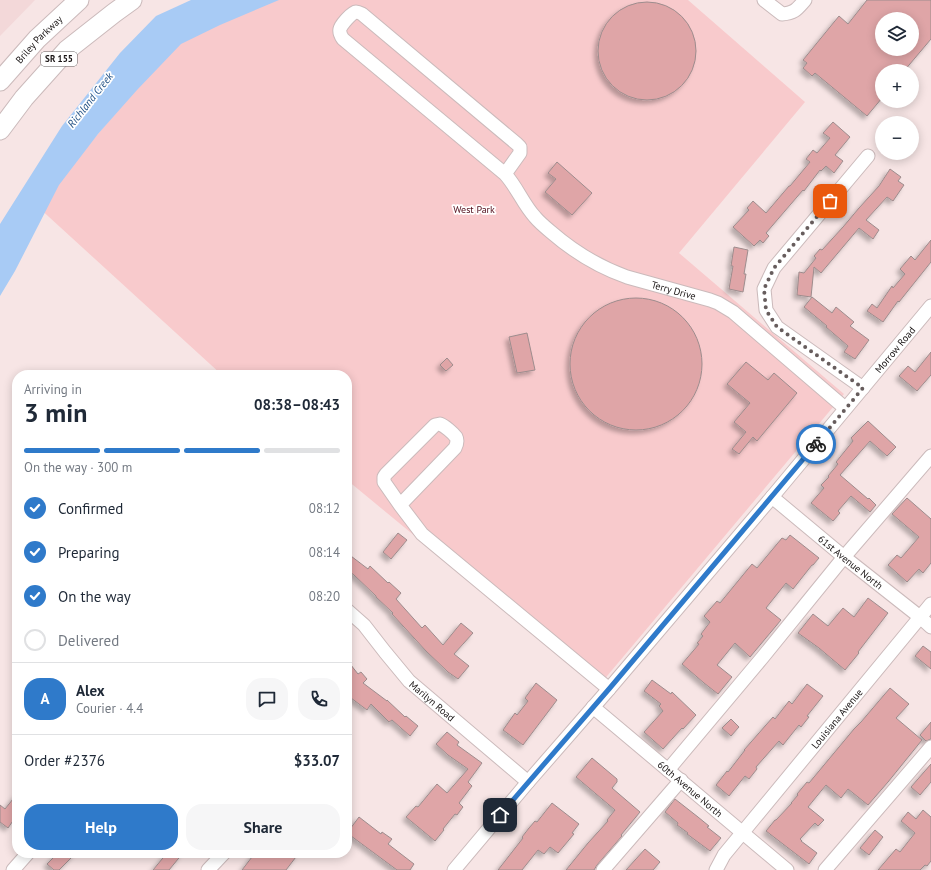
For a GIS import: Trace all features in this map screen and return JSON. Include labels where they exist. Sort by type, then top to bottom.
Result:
[{"type":"highway","name":"Briley Parkway","points":[[0,81],[37,39],[79,0]]},
{"type":"highway","name":"SR 155","points":[[0,130],[24,98],[66,50],[114,12],[132,0]]},
{"type":"street","points":[[764,0],[782,14],[796,10],[805,0]]},
{"type":"street","name":"Terry Drive","points":[[505,174],[520,153],[520,147],[362,14],[356,12],[353,13],[341,26],[340,33],[343,39],[505,174],[512,181],[528,209],[561,240],[576,252],[606,269],[621,275],[710,300],[724,306],[733,312],[845,408]]},
{"type":"street","points":[[863,388],[777,327],[766,310],[764,289],[774,268],[868,156]]},
{"type":"street","name":"Morrow Road","points":[[454,870],[772,497],[931,306]]},
{"type":"street","points":[[400,505],[455,448],[457,443],[456,438],[445,426],[440,424],[435,425],[386,474],[384,477],[384,482],[400,505],[422,534],[609,689]]},
{"type":"street","points":[[668,770],[844,557],[931,456]]},
{"type":"street","name":"61st Avenue North","points":[[772,497],[931,627]]},
{"type":"street","name":"Louisiana Avenue","points":[[716,870],[724,855],[931,604]]},
{"type":"street","name":"Marilyn Road","points":[[352,614],[364,625],[409,681],[528,782]]},
{"type":"street","name":"60th Avenue North","points":[[593,707],[743,833],[772,866],[787,870]]},
{"type":"street","points":[[825,870],[931,748]]},
{"type":"street","points":[[603,870],[681,780]]},
{"type":"street","points":[[14,870],[24,858]]},
{"type":"street","points":[[208,870],[219,858]]},
{"type":"shaded area","points":[[0,0],[35,0],[0,36]]},
{"type":"green space","name":"West Park","points":[[255,0],[688,0],[805,102],[679,253],[844,394],[597,688],[593,683],[352,484],[352,370],[217,370],[37,206],[185,31]]},
{"type":"water","name":"Richland Creek","points":[[191,0],[279,0],[220,25],[181,44],[137,90],[98,134],[59,185],[15,271],[0,296],[0,224],[62,126],[120,53],[156,16]]},
{"type":"building","points":[[867,0],[931,0],[931,39],[919,53],[919,12],[875,12],[875,56],[917,56],[910,64],[875,64],[875,106],[867,116],[815,73],[812,76],[803,68],[807,63],[803,60],[839,16],[848,24]]},
{"type":"building","points":[[647,2],[666,6],[682,16],[692,32],[696,51],[692,70],[682,86],[666,96],[647,100],[628,96],[612,86],[602,70],[598,51],[602,32],[612,16],[628,6]]},
{"type":"building","points":[[833,122],[850,137],[835,155],[843,161],[834,173],[826,166],[821,171],[820,170],[804,191],[803,190],[766,233],[769,236],[763,243],[760,240],[754,246],[733,227],[749,210],[747,208],[753,201],[766,213],[810,162],[806,159],[813,150],[817,153],[830,138],[823,133]]},
{"type":"building","points":[[557,162],[592,193],[572,215],[545,192],[556,179],[548,173]]},
{"type":"building","points":[[890,169],[901,177],[898,181],[904,185],[893,201],[887,197],[866,220],[879,230],[873,239],[859,228],[821,273],[814,267],[811,297],[797,295],[799,272],[804,273],[816,258],[814,256],[820,249],[822,250],[879,186]]},
{"type":"building","points":[[931,240],[931,262],[899,302],[898,301],[883,322],[867,311],[872,304],[877,308],[892,286],[893,288],[905,274],[900,269],[911,256],[915,260]]},
{"type":"building","points":[[734,247],[748,250],[743,292],[729,289],[733,266],[731,266]]},
{"type":"building","points":[[812,297],[832,313],[836,307],[854,322],[850,326],[869,340],[855,359],[844,352],[848,346],[804,307]]},
{"type":"building","points":[[636,298],[661,303],[678,313],[687,322],[697,339],[702,364],[697,389],[687,406],[678,415],[661,425],[636,430],[611,425],[594,415],[585,406],[575,389],[570,364],[575,339],[585,322],[594,313],[611,303]]},
{"type":"building","points":[[527,333],[535,370],[517,373],[509,337]]},
{"type":"building","points":[[931,352],[931,375],[917,391],[899,376],[908,366],[915,372]]},
{"type":"building","points":[[447,358],[453,365],[446,371],[440,365]]},
{"type":"building","points":[[746,362],[768,380],[774,373],[797,393],[757,441],[753,437],[739,454],[732,449],[746,432],[734,422],[750,403],[727,384]]},
{"type":"building","points":[[868,421],[896,447],[887,456],[870,441],[840,475],[876,505],[870,512],[851,496],[838,511],[840,513],[833,521],[811,503],[824,488],[821,485],[829,477],[828,476],[838,464],[836,462],[853,441],[851,438]]},
{"type":"building","points":[[907,498],[931,519],[931,563],[923,573],[919,569],[907,582],[888,565],[897,555],[901,558],[919,537],[892,514]]},
{"type":"building","points":[[398,533],[407,540],[391,559],[383,552]]},
{"type":"building","points":[[790,535],[819,558],[793,589],[786,583],[766,608],[781,620],[750,657],[735,643],[717,665],[732,677],[718,694],[682,664],[699,644],[697,643],[703,636],[701,634],[710,622],[704,616],[717,601],[720,603],[752,564],[757,568],[782,538],[786,540]]},
{"type":"building","points":[[352,557],[368,569],[370,566],[401,593],[396,599],[422,628],[425,625],[443,645],[461,623],[473,633],[454,654],[469,666],[458,679],[448,672],[426,651],[392,614],[393,613],[352,574]]},
{"type":"building","points":[[868,598],[888,613],[845,670],[819,648],[798,633],[813,614],[828,626],[843,608],[854,617]]},
{"type":"building","points":[[923,646],[931,652],[931,669],[915,656]]},
{"type":"building","points":[[352,666],[358,674],[361,672],[367,679],[363,683],[387,700],[405,717],[406,716],[418,726],[410,736],[392,720],[389,722],[371,704],[367,710],[352,699]]},
{"type":"building","points":[[652,680],[671,694],[672,692],[696,715],[663,749],[644,732],[663,711],[659,706],[661,704],[644,691]]},
{"type":"building","points":[[536,683],[557,700],[523,745],[503,730],[515,713],[517,715],[528,701],[525,698]]},
{"type":"building","points":[[807,684],[823,696],[807,716],[809,717],[801,727],[799,725],[783,745],[779,741],[756,767],[757,769],[749,779],[745,776],[729,796],[716,785],[773,717],[775,719],[789,701],[792,704]]},
{"type":"building","points":[[890,688],[909,704],[896,718],[922,740],[868,805],[848,789],[841,798],[826,785],[808,807],[824,820],[818,826],[815,823],[800,839],[817,853],[809,864],[766,831],[792,803],[807,782],[809,783]]},
{"type":"building","points":[[731,719],[739,727],[731,736],[722,728]]},
{"type":"building","points":[[931,722],[931,739],[926,741],[920,735]]},
{"type":"building","points":[[447,732],[459,742],[457,745],[482,763],[468,782],[472,786],[459,803],[463,807],[457,815],[455,814],[435,841],[406,817],[416,806],[418,807],[437,784],[447,793],[468,769],[448,755],[436,744]]},
{"type":"building","points":[[592,758],[617,779],[617,782],[612,788],[640,812],[594,870],[566,870],[608,821],[607,820],[615,810],[576,777]]},
{"type":"building","points":[[931,764],[931,782],[920,795],[911,787]]},
{"type":"building","points":[[675,799],[709,826],[707,827],[721,838],[710,851],[687,834],[688,833],[677,825],[678,823],[665,812]]},
{"type":"building","points":[[12,800],[12,822],[8,828],[0,822],[0,805],[5,809]]},
{"type":"building","points":[[552,803],[579,824],[572,833],[574,834],[558,853],[550,847],[544,854],[538,850],[522,870],[498,870],[529,828],[535,821],[537,822]]},
{"type":"building","points":[[923,810],[931,817],[931,861],[927,866],[925,865],[920,870],[878,870],[896,849],[900,852],[915,833],[901,821],[908,812],[916,819]]},
{"type":"building","points":[[359,817],[381,834],[382,832],[392,839],[388,844],[414,864],[410,870],[397,870],[352,837],[352,826]]},
{"type":"building","points":[[875,830],[883,837],[869,855],[860,848]]},
{"type":"building","points":[[645,849],[660,862],[653,870],[626,870]]},
{"type":"building","points":[[53,858],[71,858],[59,870],[54,870],[47,864]]},
{"type":"building","points":[[163,858],[179,858],[169,870],[153,870]]},
{"type":"building","points":[[251,858],[295,858],[286,870],[242,870]]},
{"type":"way so far","points":[[816,444],[863,388],[777,327],[766,310],[764,289],[774,268],[830,201]]},
{"type":"route","points":[[500,815],[609,689],[816,444]]}]
